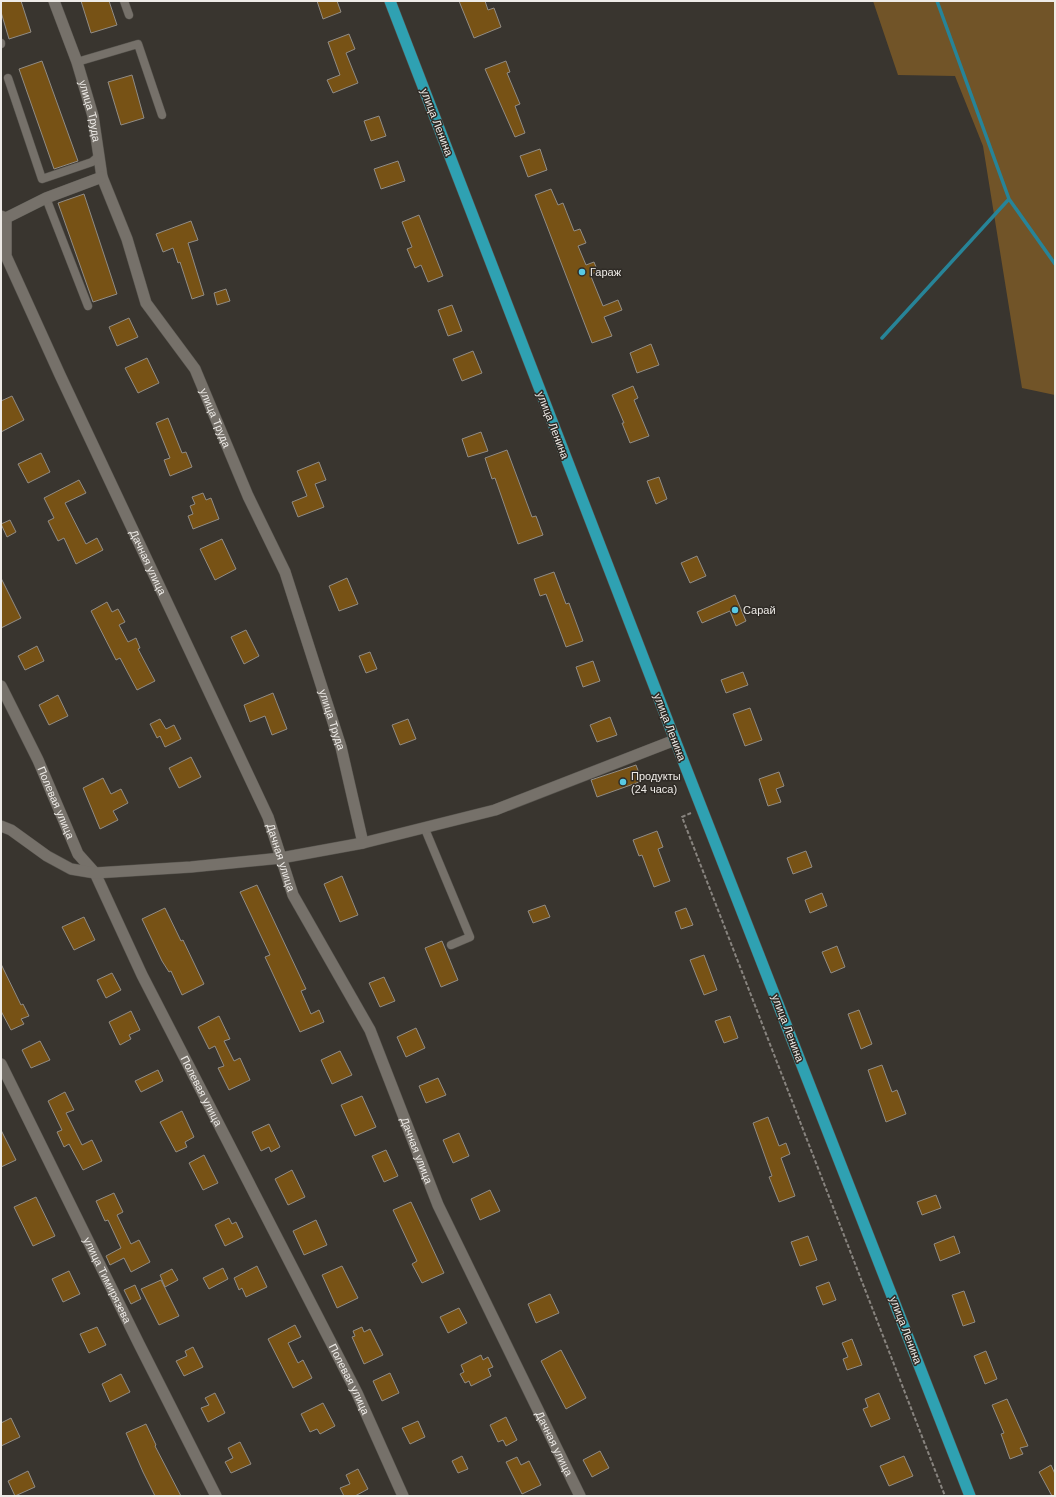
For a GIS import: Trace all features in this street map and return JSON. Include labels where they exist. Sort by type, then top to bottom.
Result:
[{"type":"main road","name":"улица Ленина","points":[[390,1],[675,740],[970,1496]]},
{"type":"street","name":"улица Труда","points":[[54,1],[77,62],[93,116],[102,176],[126,239],[146,303],[195,369],[248,496],[285,572],[341,747],[363,843]]},
{"type":"street","points":[[4,217],[46,198],[102,176]]},
{"type":"street","name":"Дачная улица","points":[[4,217],[6,256],[60,375],[268,816],[293,895],[370,1030],[438,1205],[580,1496]]},
{"type":"street","name":"Полевая улица","points":[[1,686],[38,760],[78,854],[95,873],[142,975],[357,1393],[403,1496]]},
{"type":"street","points":[[1,826],[11,830],[47,856],[71,869],[95,873],[191,867],[281,858],[363,843],[426,829],[495,810],[675,740]]},
{"type":"street","name":"улица Тимирязева","points":[[1,1064],[139,1344],[216,1496]]},
{"type":"lane","points":[[124,1],[129,15]]},
{"type":"lane","points":[[77,62],[138,44],[162,115]]},
{"type":"lane","points":[[8,78],[42,179],[92,162],[99,156]]},
{"type":"lane","points":[[46,198],[88,306]]},
{"type":"lane","points":[[426,829],[470,937],[451,945]]},
{"type":"path","points":[[702,809],[682,817],[945,1496]]},
{"type":"shaded area","points":[[873,1],[1055,1],[1055,395],[1022,388],[983,146],[955,76],[898,75]]},
{"type":"building","points":[[1,1],[21,1],[31,32],[9,39],[1,12]]},
{"type":"building","points":[[81,1],[109,1],[117,25],[91,33]]},
{"type":"building","points":[[317,1],[337,1],[341,12],[323,19]]},
{"type":"building","points":[[459,1],[485,1],[488,10],[494,8],[501,27],[474,38]]},
{"type":"building","points":[[349,34],[355,49],[346,53],[358,83],[333,93],[327,80],[340,75],[328,42]]},
{"type":"building","points":[[42,61],[78,161],[54,169],[19,69]]},
{"type":"building","points":[[506,61],[510,72],[507,73],[520,104],[515,106],[525,133],[515,137],[485,69]]},
{"type":"building","points":[[132,75],[144,118],[121,125],[108,82]]},
{"type":"building","points":[[379,116],[386,136],[371,141],[364,121]]},
{"type":"building","points":[[540,149],[547,170],[528,177],[520,156]]},
{"type":"building","points":[[398,161],[405,181],[381,189],[374,169]]},
{"type":"building","points":[[551,189],[558,205],[563,203],[574,231],[580,229],[586,243],[578,246],[586,265],[594,262],[598,272],[590,274],[603,306],[618,300],[622,310],[604,317],[612,336],[592,343],[535,195]]},
{"type":"building","points":[[84,194],[117,294],[93,302],[58,203]]},
{"type":"building","points":[[419,215],[443,276],[428,282],[421,265],[415,268],[407,249],[412,247],[402,222]]},
{"type":"building","points":[[191,221],[198,240],[188,243],[204,295],[192,299],[180,262],[178,263],[173,248],[163,252],[156,234]]},
{"type":"building","points":[[226,289],[230,301],[217,305],[214,293]]},
{"type":"building","points":[[452,305],[462,331],[448,336],[438,310]]},
{"type":"building","points":[[129,318],[138,337],[117,346],[109,327]]},
{"type":"building","points":[[651,344],[659,365],[637,373],[630,353]]},
{"type":"building","points":[[473,351],[482,373],[462,381],[453,359]]},
{"type":"building","points":[[147,358],[159,383],[138,393],[125,368]]},
{"type":"building","points":[[633,386],[638,398],[634,400],[649,436],[630,443],[622,423],[624,423],[612,395]]},
{"type":"building","points":[[12,396],[24,420],[1,432],[1,401]]},
{"type":"building","points":[[168,418],[182,453],[186,452],[192,467],[170,476],[164,460],[170,458],[156,423]]},
{"type":"building","points":[[481,432],[488,451],[468,457],[462,439]]},
{"type":"building","points":[[507,450],[532,517],[536,516],[543,535],[518,544],[495,478],[492,479],[485,458]]},
{"type":"building","points":[[41,453],[50,472],[28,483],[18,464]]},
{"type":"building","points":[[319,462],[326,480],[315,484],[324,507],[298,517],[292,502],[307,496],[297,471]]},
{"type":"building","points":[[659,477],[667,499],[656,504],[647,481]]},
{"type":"building","points":[[79,480],[86,493],[65,503],[86,544],[97,538],[103,550],[76,564],[64,538],[58,541],[48,521],[54,518],[44,498]]},
{"type":"building","points":[[203,493],[206,500],[211,498],[219,519],[193,529],[188,516],[193,514],[190,506],[195,504],[192,497]]},
{"type":"building","points":[[10,520],[16,532],[7,537],[1,524]]},
{"type":"building","points":[[222,539],[236,569],[215,580],[200,549]]},
{"type":"building","points":[[697,556],[706,576],[690,583],[681,563]]},
{"type":"building","points":[[554,572],[566,604],[569,603],[583,641],[566,647],[546,594],[540,596],[534,579]]},
{"type":"building","points":[[1,578],[21,618],[1,628]]},
{"type":"building","points":[[347,578],[358,604],[339,611],[329,586]]},
{"type":"building","points":[[735,595],[746,621],[736,626],[730,611],[702,623],[697,612]]},
{"type":"building","points":[[107,602],[112,612],[118,609],[125,622],[119,625],[128,642],[136,638],[140,648],[138,649],[155,681],[137,690],[120,658],[116,660],[91,611]]},
{"type":"building","points":[[246,630],[259,656],[244,664],[231,637]]},
{"type":"building","points":[[37,646],[44,661],[25,670],[18,656]]},
{"type":"building","points":[[370,652],[377,669],[366,673],[359,656]]},
{"type":"building","points":[[593,661],[600,681],[583,687],[576,667]]},
{"type":"building","points":[[743,672],[748,685],[726,693],[721,680]]},
{"type":"building","points":[[273,693],[287,729],[272,735],[265,716],[250,722],[244,705]]},
{"type":"building","points":[[58,695],[68,716],[49,725],[39,705]]},
{"type":"building","points":[[750,708],[762,740],[745,746],[733,714]]},
{"type":"building","points":[[610,717],[617,735],[597,742],[590,725]]},
{"type":"building","points":[[160,719],[166,729],[174,725],[181,739],[165,747],[160,736],[157,738],[150,724]]},
{"type":"building","points":[[408,719],[416,739],[400,745],[392,725]]},
{"type":"building","points":[[191,757],[201,777],[179,788],[169,768]]},
{"type":"building","points":[[636,765],[642,781],[597,797],[591,780]]},
{"type":"building","points":[[779,772],[784,786],[776,789],[781,802],[768,806],[759,779]]},
{"type":"building","points":[[103,778],[111,794],[121,789],[128,803],[113,811],[118,820],[100,829],[83,788]]},
{"type":"building","points":[[657,831],[663,847],[658,849],[670,881],[654,887],[642,855],[639,856],[633,840]]},
{"type":"building","points":[[806,851],[812,867],[793,874],[787,858]]},
{"type":"building","points":[[342,876],[358,915],[340,922],[324,884]]},
{"type":"building","points":[[257,885],[306,989],[301,991],[311,1014],[319,1010],[324,1022],[300,1032],[265,957],[270,955],[240,892]]},
{"type":"building","points":[[822,893],[827,906],[810,913],[805,900]]},
{"type":"building","points":[[545,905],[550,917],[533,923],[528,911]]},
{"type":"building","points":[[165,908],[181,941],[183,940],[204,984],[182,995],[171,971],[169,972],[162,961],[142,919]]},
{"type":"building","points":[[686,908],[693,925],[681,929],[675,912]]},
{"type":"building","points":[[84,917],[95,940],[74,950],[62,927]]},
{"type":"building","points":[[442,941],[458,980],[441,987],[425,948]]},
{"type":"building","points":[[837,946],[845,967],[831,973],[822,952]]},
{"type":"building","points":[[704,955],[717,990],[704,995],[690,960]]},
{"type":"building","points":[[1,964],[21,1005],[23,1004],[29,1016],[21,1019],[24,1024],[11,1030],[1,1011]]},
{"type":"building","points":[[112,973],[121,990],[106,998],[97,980]]},
{"type":"building","points":[[384,977],[395,1001],[380,1007],[369,983]]},
{"type":"building","points":[[859,1010],[872,1044],[861,1049],[848,1014]]},
{"type":"building","points":[[131,1011],[140,1030],[129,1035],[131,1039],[120,1045],[109,1022]]},
{"type":"building","points":[[219,1016],[230,1039],[224,1041],[234,1061],[240,1058],[250,1080],[229,1090],[218,1068],[224,1066],[215,1046],[209,1049],[198,1027]]},
{"type":"building","points":[[730,1016],[738,1038],[724,1043],[715,1021]]},
{"type":"building","points":[[416,1028],[425,1048],[406,1057],[397,1037]]},
{"type":"building","points":[[40,1041],[50,1060],[31,1068],[22,1050]]},
{"type":"building","points":[[340,1051],[352,1075],[332,1084],[321,1060]]},
{"type":"building","points":[[882,1065],[892,1092],[897,1090],[906,1114],[886,1122],[868,1070]]},
{"type":"building","points":[[158,1070],[163,1081],[141,1092],[135,1081]]},
{"type":"building","points":[[438,1078],[446,1095],[426,1103],[419,1086]]},
{"type":"building","points":[[65,1092],[74,1110],[66,1113],[82,1145],[92,1140],[102,1161],[83,1170],[69,1144],[64,1147],[57,1132],[62,1130],[48,1101]]},
{"type":"building","points":[[362,1096],[376,1127],[355,1136],[341,1105]]},
{"type":"building","points":[[182,1111],[194,1137],[185,1142],[187,1147],[176,1152],[160,1122]]},
{"type":"building","points":[[768,1117],[779,1146],[786,1143],[790,1154],[781,1158],[795,1196],[779,1202],[769,1177],[772,1176],[753,1123]]},
{"type":"building","points":[[269,1124],[280,1147],[271,1152],[269,1147],[261,1151],[252,1132]]},
{"type":"building","points":[[1,1130],[16,1160],[1,1167]]},
{"type":"building","points":[[459,1133],[469,1156],[453,1163],[443,1140]]},
{"type":"building","points":[[386,1150],[398,1176],[384,1182],[372,1156]]},
{"type":"building","points":[[204,1155],[218,1183],[203,1190],[189,1163]]},
{"type":"building","points":[[292,1170],[305,1197],[288,1205],[275,1179]]},
{"type":"building","points":[[490,1190],[500,1211],[480,1220],[471,1199]]},
{"type":"building","points":[[114,1193],[123,1212],[117,1215],[131,1244],[139,1240],[150,1262],[131,1272],[124,1258],[110,1265],[106,1256],[121,1248],[108,1220],[105,1221],[96,1201]]},
{"type":"building","points":[[936,1195],[941,1208],[922,1215],[917,1202]]},
{"type":"building","points":[[36,1197],[55,1236],[33,1246],[14,1207]]},
{"type":"building","points":[[411,1202],[444,1273],[422,1283],[412,1264],[417,1261],[393,1210]]},
{"type":"building","points":[[229,1218],[232,1224],[236,1222],[243,1237],[225,1246],[215,1225]]},
{"type":"building","points":[[316,1220],[327,1245],[304,1255],[293,1231]]},
{"type":"building","points":[[808,1236],[817,1260],[800,1266],[791,1242]]},
{"type":"building","points":[[954,1236],[960,1253],[940,1261],[934,1244]]},
{"type":"building","points":[[257,1266],[267,1287],[246,1297],[242,1288],[239,1290],[234,1278]]},
{"type":"building","points":[[342,1266],[358,1298],[337,1308],[322,1275]]},
{"type":"building","points":[[223,1268],[228,1279],[209,1289],[203,1278]]},
{"type":"building","points":[[172,1269],[178,1280],[165,1287],[160,1275]]},
{"type":"building","points":[[69,1271],[80,1294],[63,1302],[52,1279]]},
{"type":"building","points":[[161,1280],[179,1316],[159,1325],[141,1289]]},
{"type":"building","points":[[829,1282],[836,1300],[823,1305],[816,1287]]},
{"type":"building","points":[[135,1285],[141,1299],[131,1304],[124,1290]]},
{"type":"building","points":[[964,1291],[975,1322],[963,1326],[952,1295]]},
{"type":"building","points":[[550,1294],[559,1313],[536,1323],[528,1304]]},
{"type":"building","points":[[459,1308],[467,1323],[448,1333],[440,1317]]},
{"type":"building","points":[[295,1325],[301,1337],[288,1343],[298,1363],[303,1360],[312,1378],[293,1388],[268,1339]]},
{"type":"building","points":[[97,1327],[106,1345],[89,1353],[80,1334]]},
{"type":"building","points":[[362,1327],[364,1332],[370,1329],[383,1355],[364,1364],[352,1337],[355,1336],[353,1331]]},
{"type":"building","points":[[852,1339],[862,1365],[847,1370],[843,1359],[848,1357],[842,1343]]},
{"type":"building","points":[[193,1347],[203,1367],[184,1376],[176,1361],[187,1356],[185,1351]]},
{"type":"building","points":[[561,1350],[586,1398],[566,1409],[541,1361]]},
{"type":"building","points":[[986,1351],[997,1379],[985,1384],[974,1356]]},
{"type":"building","points":[[481,1355],[483,1360],[488,1357],[493,1367],[488,1369],[491,1376],[471,1386],[469,1381],[465,1383],[460,1374],[464,1372],[461,1365]]},
{"type":"building","points":[[390,1373],[399,1393],[382,1401],[373,1381]]},
{"type":"building","points":[[121,1374],[130,1392],[110,1402],[102,1384]]},
{"type":"building","points":[[215,1393],[225,1413],[208,1422],[201,1408],[209,1405],[205,1398]]},
{"type":"building","points":[[879,1393],[890,1419],[871,1427],[863,1409],[868,1407],[865,1399]]},
{"type":"building","points":[[1007,1399],[1028,1446],[1020,1448],[1023,1454],[1010,1459],[1001,1434],[1004,1433],[992,1405]]},
{"type":"building","points":[[323,1403],[335,1426],[320,1434],[317,1429],[310,1432],[301,1414]]},
{"type":"building","points":[[506,1417],[517,1440],[506,1446],[503,1440],[498,1442],[490,1425]]},
{"type":"building","points":[[11,1418],[20,1437],[1,1446],[1,1423]]},
{"type":"building","points":[[418,1421],[425,1437],[410,1444],[402,1428]]},
{"type":"building","points":[[146,1424],[156,1445],[155,1446],[181,1496],[155,1496],[143,1472],[126,1433]]},
{"type":"building","points":[[240,1442],[251,1464],[231,1473],[225,1462],[233,1458],[228,1448]]},
{"type":"building","points":[[600,1451],[609,1468],[592,1477],[583,1460]]},
{"type":"building","points":[[462,1456],[468,1469],[458,1473],[452,1461]]},
{"type":"building","points":[[904,1456],[913,1476],[889,1486],[880,1466]]},
{"type":"building","points":[[517,1457],[521,1465],[529,1461],[541,1485],[522,1494],[506,1462]]},
{"type":"building","points":[[1051,1465],[1055,1474],[1055,1496],[1052,1496],[1039,1472]]},
{"type":"building","points":[[358,1469],[368,1489],[355,1496],[344,1496],[340,1488],[350,1484],[346,1475]]},
{"type":"building","points":[[28,1471],[35,1487],[15,1496],[8,1481]]},
{"type":"waterway","points":[[937,1],[1009,199],[1055,264]]},
{"type":"waterway","points":[[882,338],[1009,199]]},
{"type":"place","name":"Гараж","points":[[582,272]]},
{"type":"place","name":"Сарай","points":[[735,610]]},
{"type":"place","name":"Продукты (24 часа)","points":[[623,782]]}]
